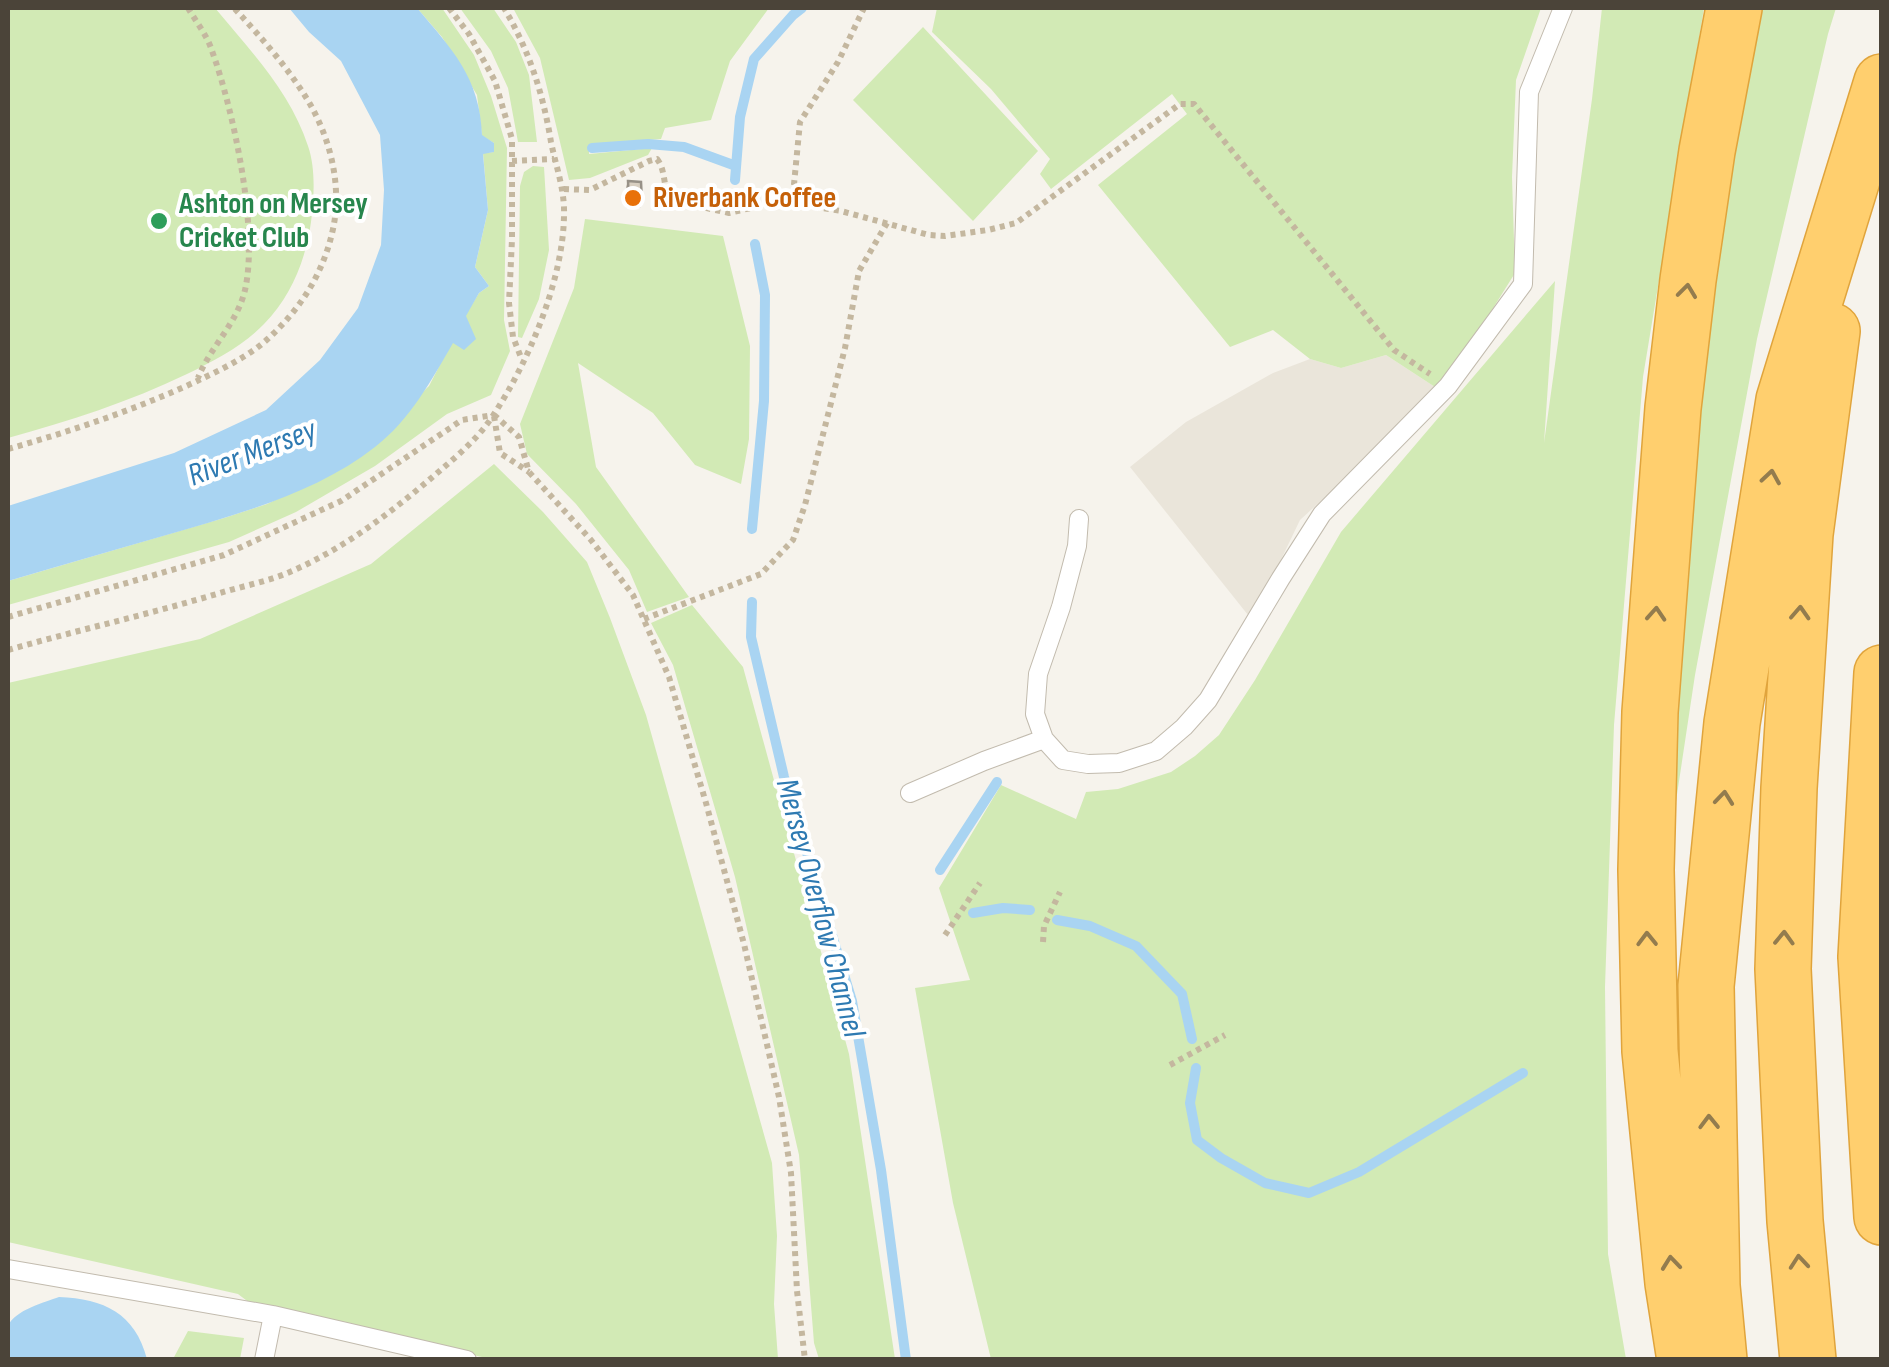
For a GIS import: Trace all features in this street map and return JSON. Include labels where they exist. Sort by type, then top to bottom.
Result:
[{"type":"highway","points":[[1686,1360],[1673,1284],[1650,1050],[1646,870],[1650,712],[1661,542],[1682,335],[1708,151],[1734,8]]},
{"type":"highway","points":[[1719,1360],[1712,1286],[1706,986],[1732,723],[1784,400],[1882,82]]},
{"type":"highway","points":[[1808,1360],[1795,1221],[1783,969],[1789,788],[1810,496],[1841,267],[1882,94]]},
{"type":"highway","points":[[1882,673],[1866,957],[1882,1217]]},
{"type":"lane","points":[[1078,519],[1078,546],[1038,674],[1035,714],[1044,739],[1063,760],[1120,764],[1156,751],[1184,728],[1208,700],[1322,514],[1448,386],[1523,284],[1529,92],[1563,8]]},
{"type":"lane","points":[[910,793],[1044,739]]},
{"type":"lane","points":[[8,1268],[273,1315],[467,1360]]},
{"type":"lane","points":[[264,1360],[273,1315]]},
{"type":"path","points":[[188,8],[210,45],[232,124],[245,188],[249,253],[244,291],[231,326],[208,356],[197,380]]},
{"type":"path","points":[[8,449],[142,406],[225,368],[272,335],[318,276],[336,218],[332,158],[310,105],[234,8]]},
{"type":"path","points":[[449,8],[469,34],[494,81],[512,139],[509,303],[513,337],[523,362]]},
{"type":"path","points":[[8,650],[292,571],[402,504],[468,446],[494,415],[534,340],[560,258],[564,218],[564,190],[537,78],[522,37],[504,8]]},
{"type":"path","points":[[792,205],[800,122],[838,62],[864,8]]},
{"type":"path","points":[[564,190],[590,190],[657,160],[670,200],[729,214],[764,205],[842,211],[945,236],[1016,223],[1180,104],[1194,104],[1394,350],[1448,386]]},
{"type":"path","points":[[512,161],[554,158]]},
{"type":"path","points":[[644,619],[761,574],[793,540],[840,366],[860,272],[887,224]]},
{"type":"path","points":[[494,415],[519,438],[529,472]]},
{"type":"path","points":[[494,415],[500,453],[529,472],[591,540],[633,595],[669,678],[744,944],[779,1096],[791,1173],[805,1360]]},
{"type":"path","points":[[8,617],[224,555],[341,502],[462,420],[494,415]]},
{"type":"path","points":[[945,935],[980,883]]},
{"type":"path","points":[[1044,942],[1044,926],[1060,892]]},
{"type":"path","points":[[1170,1065],[1225,1035]]},
{"type":"shaded area","points":[[1386,355],[1435,387],[1380,447],[1300,520],[1252,620],[1130,467],[1186,422],[1273,373],[1310,359],[1341,368]]},
{"type":"green space","name":"Ashton on Mersey Cricket Club","points":[[8,8],[215,8],[291,108],[308,146],[314,184],[311,222],[301,263],[282,302],[256,332],[218,358],[165,384],[99,410],[8,438]]},
{"type":"green space","points":[[417,8],[442,8],[474,55],[507,148],[504,320],[510,351],[491,395],[447,414],[375,466],[296,512],[229,542],[8,605],[8,581],[267,504],[346,466],[429,386],[465,316],[479,293],[489,286],[475,267],[488,210],[483,153],[494,152],[494,143],[482,136],[477,95],[442,37]]},
{"type":"green space","points":[[460,8],[493,8],[516,42],[529,75],[537,142],[518,142],[508,88],[491,51]]},
{"type":"green space","points":[[513,8],[769,8],[730,61],[711,120],[665,128],[661,139],[589,145],[589,154],[652,148],[648,155],[590,178],[569,180],[540,58]]},
{"type":"green space","points":[[937,8],[1541,8],[1516,80],[1512,177],[1515,273],[1477,334],[1435,387],[1386,355],[1341,368],[1310,359],[1273,330],[1230,347],[1098,185],[1187,114],[1172,94],[1051,189],[1040,174],[1050,159],[991,89],[932,32]]},
{"type":"green space","points":[[1602,8],[1704,8],[1643,377],[1614,725],[1605,987],[1608,1254],[1626,1359],[991,1359],[953,1203],[915,988],[970,980],[939,888],[1001,785],[1076,819],[1086,792],[1118,789],[1171,772],[1219,735],[1341,532],[1555,281],[1544,443]]},
{"type":"green space","points":[[1754,8],[1836,8],[1757,339],[1695,675],[1664,881],[1678,537]]},
{"type":"green space","points":[[923,27],[1038,151],[973,221],[853,100]]},
{"type":"green space","points":[[533,166],[544,167],[549,250],[539,299],[522,338],[518,337],[520,186],[524,172]]},
{"type":"green space","points":[[585,219],[723,236],[750,346],[749,439],[741,484],[695,465],[653,413],[578,363],[596,467],[689,597],[647,612],[629,570],[576,504],[527,454],[520,424],[574,288]]},
{"type":"green space","points":[[494,464],[587,562],[646,715],[772,1163],[778,1359],[491,1359],[255,1307],[238,1294],[8,1242],[8,683],[200,639],[371,564]]},
{"type":"green space","points":[[692,605],[743,667],[849,1054],[895,1359],[819,1359],[814,1343],[799,1155],[735,877],[673,665],[651,623]]},
{"type":"green space","points":[[188,1331],[244,1338],[240,1359],[173,1359]]},
{"type":"water","name":"River Mersey","points":[[289,8],[417,8],[462,66],[476,97],[482,135],[494,143],[494,152],[483,154],[488,210],[475,267],[489,286],[479,293],[466,316],[476,339],[464,350],[453,343],[399,425],[375,447],[327,478],[246,511],[8,581],[8,506],[174,453],[266,410],[320,360],[358,308],[381,245],[384,190],[380,135],[341,61]]},
{"type":"water","points":[[59,1297],[90,1301],[115,1312],[135,1330],[147,1359],[8,1359],[7,1333],[12,1320],[31,1307]]},
{"type":"building","points":[[628,181],[641,182],[642,202],[629,202]]},
{"type":"waterway","points":[[735,180],[740,117],[754,59],[802,8]]},
{"type":"waterway","points":[[592,148],[648,144],[684,147],[736,166]]},
{"type":"waterway","points":[[752,529],[764,401],[765,295],[755,244]]},
{"type":"waterway","name":"Mersey Overflow Channel","points":[[752,602],[751,637],[784,777],[852,1001],[881,1170],[906,1360]]},
{"type":"waterway","points":[[940,870],[997,782]]},
{"type":"waterway","points":[[973,913],[1003,908],[1030,910]]},
{"type":"waterway","points":[[1057,920],[1090,926],[1136,946],[1182,994],[1192,1039]]},
{"type":"waterway","points":[[1196,1068],[1190,1103],[1197,1140],[1265,1183],[1309,1193],[1359,1172],[1523,1073]]},
{"type":"place","name":"Riverbank Coffee","points":[[633,198]]},
{"type":"place","name":"Ashton on Mersey Cricket Club","points":[[159,221]]}]
